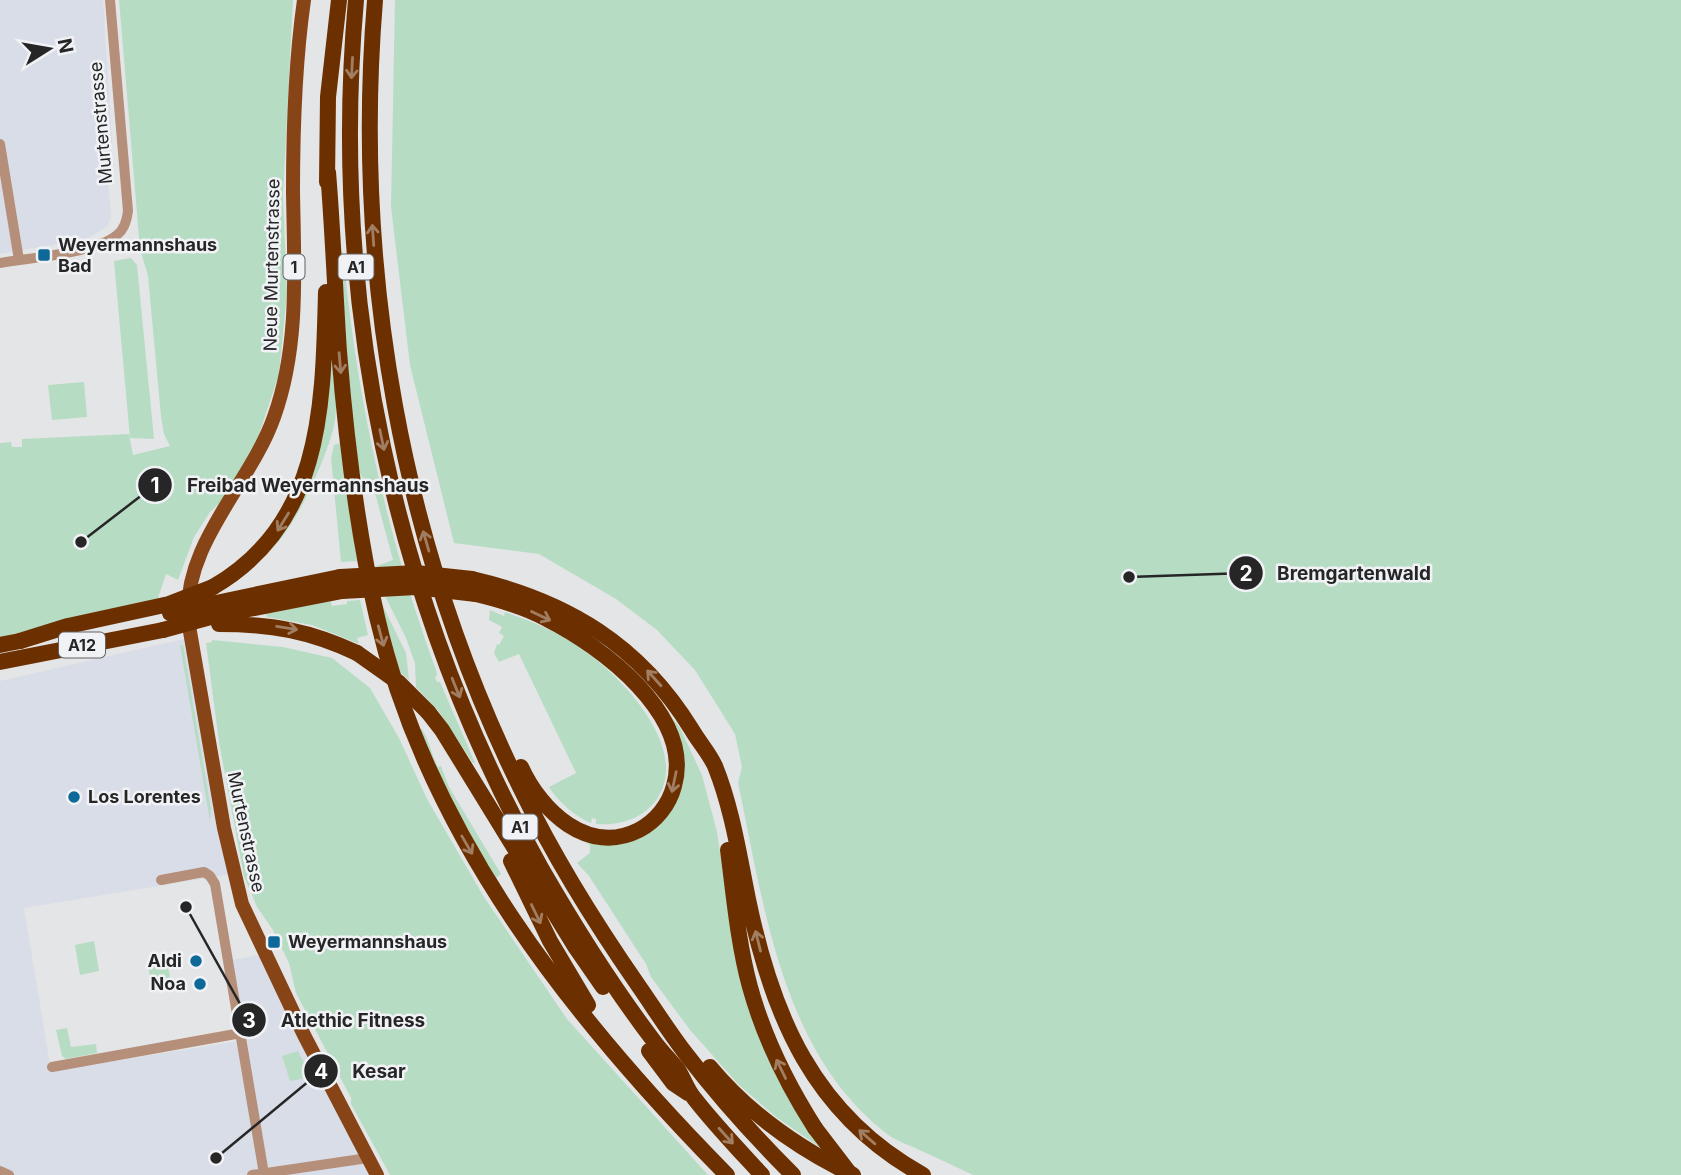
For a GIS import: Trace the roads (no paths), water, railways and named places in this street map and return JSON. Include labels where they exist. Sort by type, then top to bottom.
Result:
[{"type":"highway","points":[[217,607],[279,530],[298,496],[310,457],[317,419],[324,342],[328,97],[339,0]]},
{"type":"highway","name":"A1","points":[[356,0],[350,126],[356,269],[366,354],[377,420],[411,559],[437,638],[463,705],[516,821],[587,945],[653,1040],[680,1073],[691,1095],[762,1175]]},
{"type":"highway","name":"A1","points":[[376,0],[369,155],[374,257],[383,338],[394,408],[419,514],[447,607],[507,760],[532,811],[583,900],[698,1069],[793,1175]]},
{"type":"highway","points":[[328,172],[339,353],[359,527],[377,618],[408,724],[449,813],[517,924],[618,1058],[727,1175]]},
{"type":"highway","points":[[0,645],[409,573],[474,587],[527,594],[577,617],[602,633],[645,668],[665,691],[714,762],[724,790],[761,954],[776,1001],[797,1049],[820,1086],[847,1119],[884,1151],[923,1175]]},
{"type":"highway","points":[[472,676],[497,711],[526,777],[542,800],[563,822],[587,835],[600,838],[620,837],[645,827],[664,809],[675,784],[676,754],[666,724],[647,696],[604,655],[569,630],[474,587]]},
{"type":"highway","points":[[217,607],[272,626],[299,630],[327,639],[357,653],[398,682],[428,712],[442,730],[576,948],[673,1083],[691,1095]]},
{"type":"highway","name":"A12","points":[[0,662],[163,630],[217,607]]},
{"type":"highway","points":[[694,734],[722,820],[744,959],[758,1014],[780,1067],[815,1128],[852,1175]]},
{"type":"highway","points":[[489,806],[508,855],[576,987],[622,1054],[697,1144]]},
{"type":"highway","points":[[637,983],[719,1079],[741,1100],[790,1140],[852,1175]]},
{"type":"main road","name":"Neue Murtenstrasse","points":[[190,593],[196,563],[206,541],[265,441],[278,408],[286,374],[294,304],[294,107],[304,0]]},
{"type":"main road","name":"Murtenstrasse","points":[[190,593],[188,620],[196,675],[224,828],[240,896],[304,1035],[377,1175]]},
{"type":"street","name":"Murtenstrasse","points":[[19,260],[94,247],[113,239],[124,228],[128,211],[110,0]]},
{"type":"street","points":[[0,144],[19,260],[0,263]]},
{"type":"street","points":[[161,880],[204,872],[214,880],[240,1033],[258,1175],[368,1158]]},
{"type":"street","points":[[51,1067],[240,1033]]},
{"type":"street","points":[[0,1171],[9,1175]]},
{"type":"place","name":"Weyermannshaus Bad","points":[[44,255]]},
{"type":"place","name":"Freibad Weyermannshaus","points":[[81,542]]},
{"type":"place","name":"Bremgartenwald","points":[[1129,577]]},
{"type":"place","name":"Los Lorentes","points":[[74,797]]},
{"type":"place","name":"Atlethic Fitness","points":[[186,907]]},
{"type":"place","name":"Weyermannshaus","points":[[274,942]]},
{"type":"place","name":"Aldi","points":[[196,961]]},
{"type":"place","name":"Noa","points":[[200,984]]},
{"type":"place","name":"Kesar","points":[[216,1158]]}]
